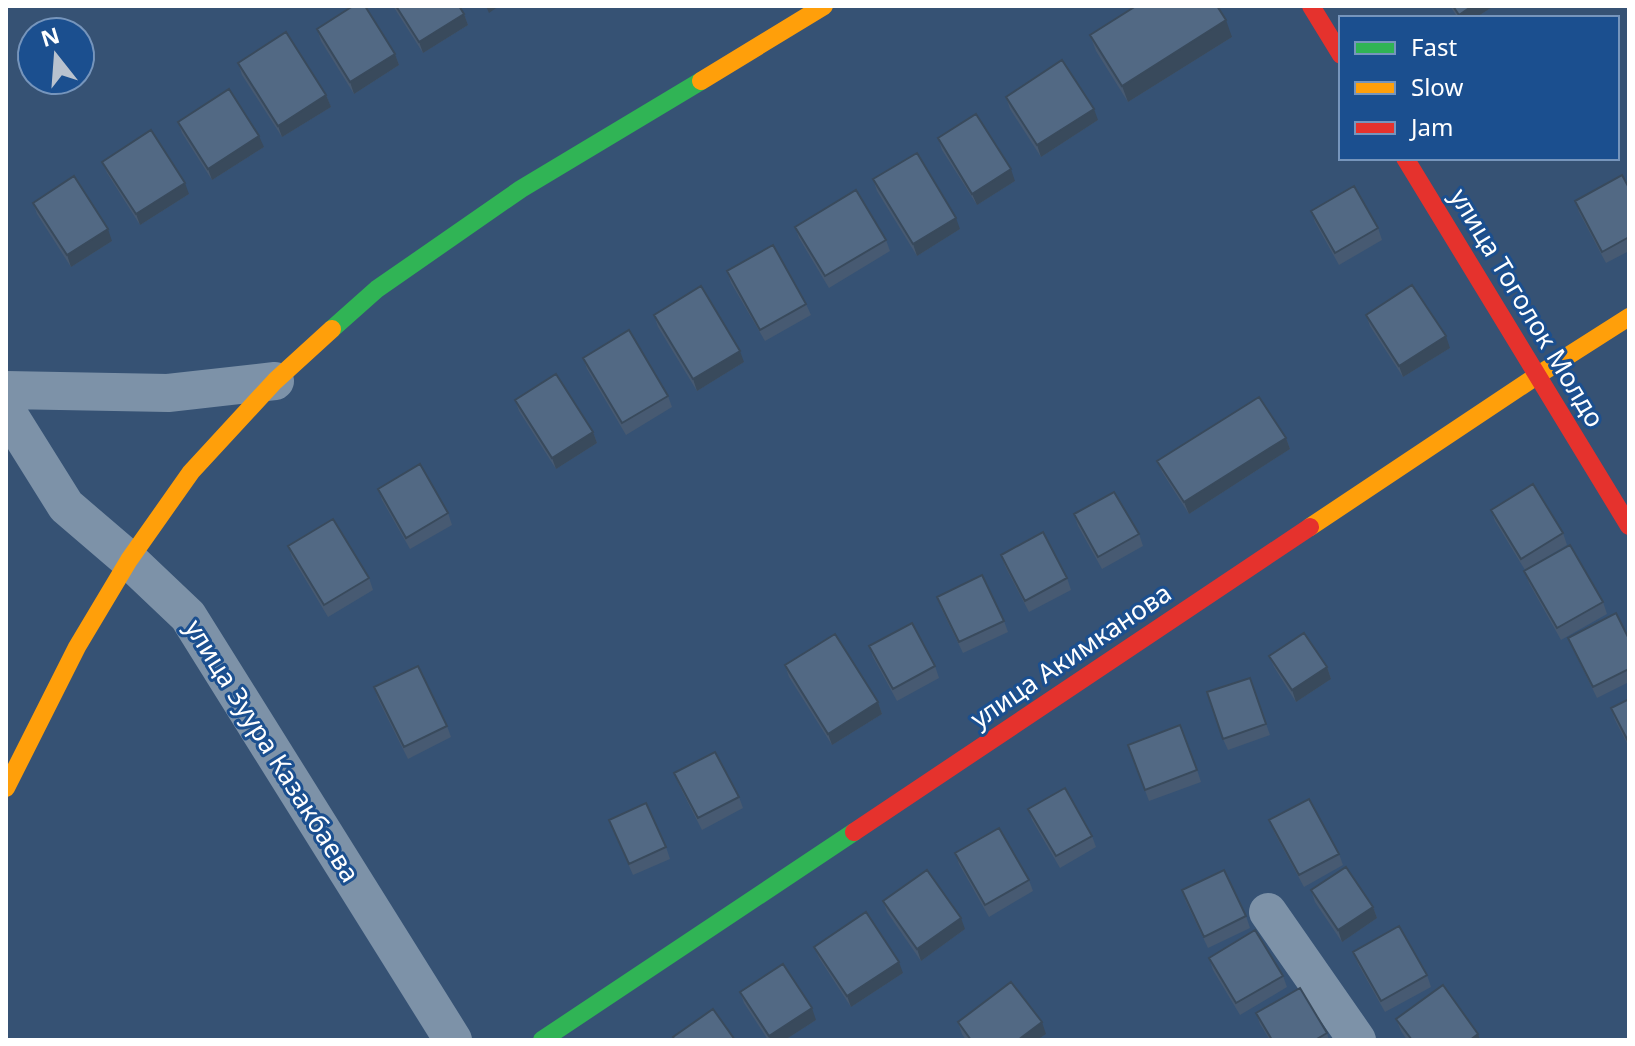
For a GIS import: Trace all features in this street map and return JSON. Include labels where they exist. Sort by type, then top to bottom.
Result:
[{"type":"street","points":[[6,788],[77,647],[129,560],[191,472],[275,381],[377,289],[521,189],[824,6]]},
{"type":"street","points":[[1311,6],[1339,52]]},
{"type":"street","name":"улица Тоголок Молдо","points":[[1406,160],[1629,526]]},
{"type":"street","name":"улица Акимканова","points":[[542,1040],[1629,317]]},
{"type":"street","points":[[6,390],[168,393],[275,381]]},
{"type":"street","name":"улица Зуура Казакбаева","points":[[6,410],[66,506],[188,616],[453,1040]]},
{"type":"street","points":[[1268,912],[1357,1040]]},
{"type":"building","points":[[353,6],[365,6],[395,54],[350,82],[317,29]]},
{"type":"building","points":[[396,6],[459,6],[464,14],[419,42]]},
{"type":"building","points":[[1136,6],[1217,6],[1226,20],[1122,86],[1090,35]]},
{"type":"building","points":[[1453,6],[1472,6],[1459,15]]},
{"type":"building","points":[[286,32],[326,95],[278,126],[238,63]]},
{"type":"building","points":[[1062,60],[1094,109],[1037,145],[1006,97]]},
{"type":"building","points":[[229,89],[259,136],[208,169],[178,122]]},
{"type":"building","points":[[976,114],[1011,169],[972,194],[938,138]]},
{"type":"building","points":[[151,130],[185,183],[136,214],[102,162]]},
{"type":"building","points":[[917,153],[956,218],[913,244],[873,179]]},
{"type":"building","points":[[1622,175],[1629,188],[1629,237],[1602,252],[1575,201]]},
{"type":"building","points":[[74,176],[108,229],[67,255],[33,203]]},
{"type":"building","points":[[1354,186],[1378,228],[1335,253],[1311,211]]},
{"type":"building","points":[[856,190],[886,240],[825,276],[795,227]]},
{"type":"building","points":[[773,245],[806,304],[760,330],[727,271]]},
{"type":"building","points":[[1412,285],[1446,336],[1399,366],[1366,315]]},
{"type":"building","points":[[701,286],[740,351],[693,379],[654,315]]},
{"type":"building","points":[[629,330],[668,396],[622,423],[583,358]]},
{"type":"building","points":[[556,374],[593,432],[552,458],[515,400]]},
{"type":"building","points":[[1259,397],[1286,438],[1184,502],[1157,461]]},
{"type":"building","points":[[420,464],[448,513],[406,538],[378,489]]},
{"type":"building","points":[[1533,484],[1563,533],[1521,559],[1491,510]]},
{"type":"building","points":[[1114,492],[1139,534],[1098,557],[1074,514]]},
{"type":"building","points":[[333,519],[369,578],[324,605],[288,546]]},
{"type":"building","points":[[1043,532],[1067,578],[1025,601],[1001,555]]},
{"type":"building","points":[[1570,545],[1603,602],[1557,628],[1524,571]]},
{"type":"building","points":[[982,575],[1004,621],[959,642],[937,597]]},
{"type":"building","points":[[1616,613],[1629,639],[1629,669],[1593,687],[1568,638]]},
{"type":"building","points":[[912,623],[935,666],[893,689],[869,646]]},
{"type":"building","points":[[1304,633],[1327,667],[1292,690],[1269,656]]},
{"type":"building","points":[[835,634],[878,702],[828,734],[785,665]]},
{"type":"building","points":[[418,666],[447,726],[404,747],[374,687]]},
{"type":"building","points":[[1250,678],[1266,724],[1223,739],[1207,692]]},
{"type":"building","points":[[1629,699],[1629,743],[1611,708]]},
{"type":"building","points":[[1180,725],[1197,770],[1145,790],[1128,745]]},
{"type":"building","points":[[715,752],[739,797],[698,818],[674,773]]},
{"type":"building","points":[[1065,788],[1092,836],[1056,856],[1028,809]]},
{"type":"building","points":[[1309,799],[1339,854],[1299,875],[1269,820]]},
{"type":"building","points":[[646,803],[666,847],[629,864],[609,820]]},
{"type":"building","points":[[999,828],[1029,880],[985,905],[955,853]]},
{"type":"building","points":[[1346,867],[1373,907],[1338,930],[1311,890]]},
{"type":"building","points":[[927,870],[961,918],[917,949],[883,901]]},
{"type":"building","points":[[1224,870],[1246,916],[1204,937],[1182,890]]},
{"type":"building","points":[[866,912],[899,962],[847,996],[814,947]]},
{"type":"building","points":[[1399,926],[1427,975],[1381,1001],[1353,952]]},
{"type":"building","points":[[1255,930],[1283,976],[1236,1003],[1209,958]]},
{"type":"building","points":[[783,964],[812,1008],[769,1036],[740,992]]},
{"type":"building","points":[[1011,982],[1042,1022],[1018,1040],[971,1040],[958,1022]]},
{"type":"building","points":[[1443,985],[1478,1034],[1470,1040],[1412,1040],[1396,1019]]},
{"type":"building","points":[[1300,988],[1327,1033],[1315,1040],[1272,1040],[1256,1013]]},
{"type":"building","points":[[713,1009],[735,1040],[675,1040],[673,1037]]},
{"type":"traffic: fast","points":[[332,329],[377,289],[521,189],[701,81]]},
{"type":"traffic: fast","points":[[542,1040],[854,832]]},
{"type":"traffic: slow","points":[[701,81],[824,6]]},
{"type":"traffic: slow","points":[[1310,527],[1629,317]]},
{"type":"traffic: slow","points":[[6,788],[77,647],[129,560],[191,472],[275,381],[332,329]]},
{"type":"traffic: jam","points":[[1311,6],[1339,52]]},
{"type":"traffic: jam","points":[[1406,160],[1629,526]]},
{"type":"traffic: jam","points":[[854,832],[1310,527]]}]
